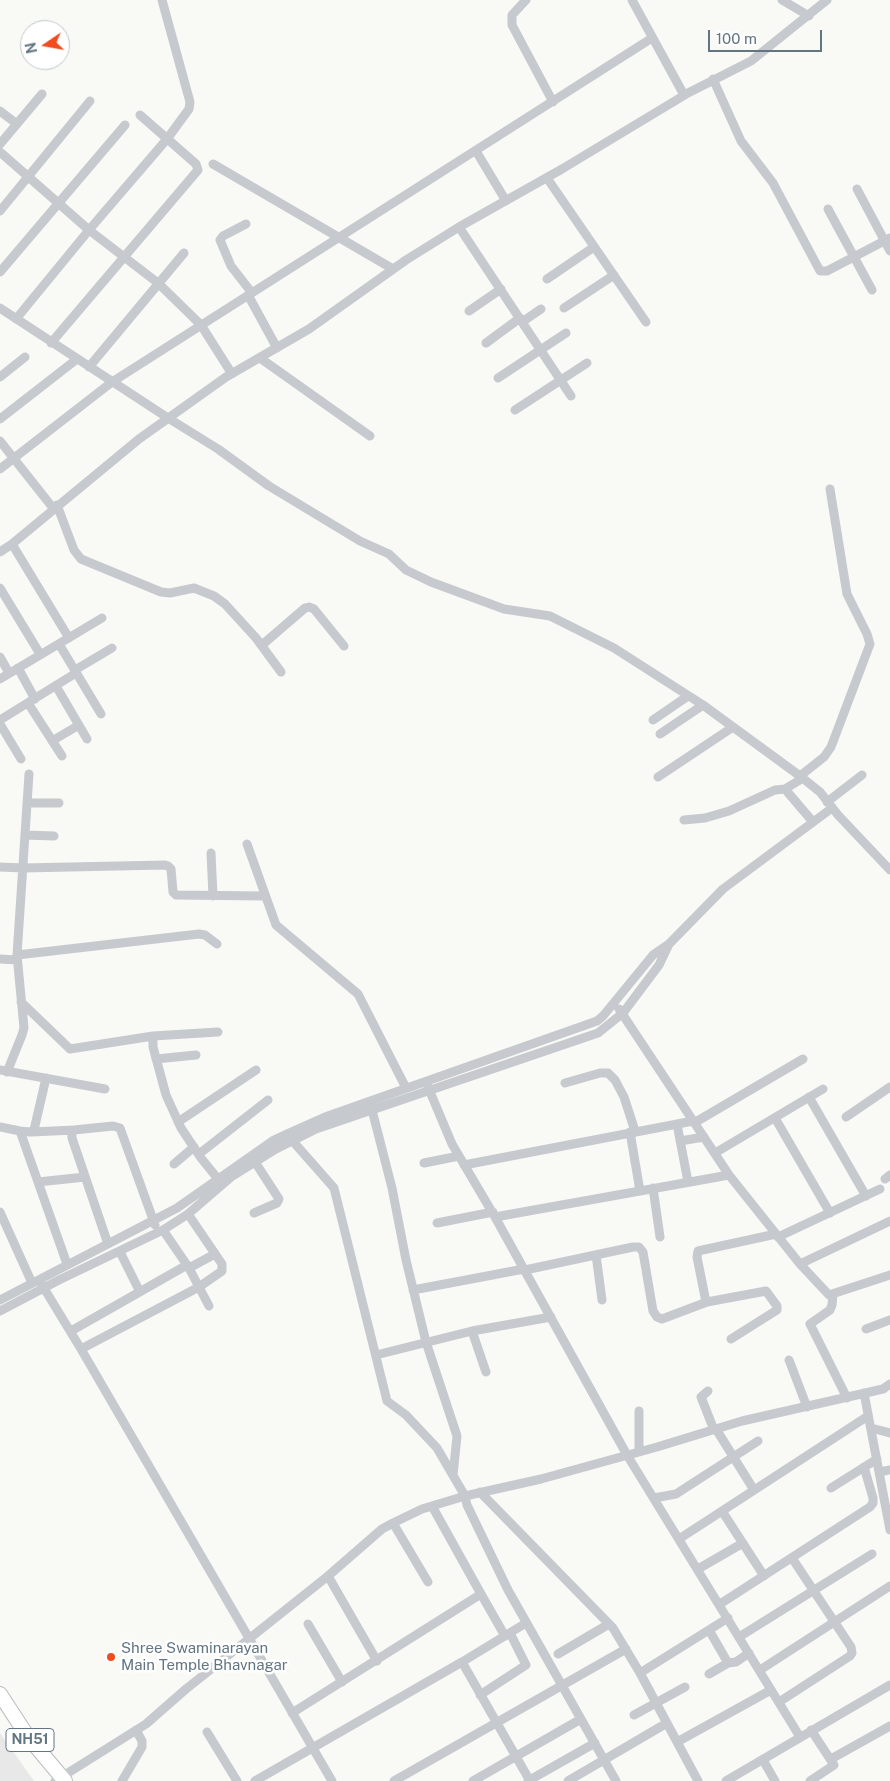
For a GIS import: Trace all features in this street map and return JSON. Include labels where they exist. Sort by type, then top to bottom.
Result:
[{"type":"highway","name":"NH51","points":[[0,1694],[59,1780]]},
{"type":"highway","name":"NH51","points":[[0,1710],[34,1758],[59,1780]]},
{"type":"street","points":[[16,319],[167,139],[189,109],[190,105],[162,0]]},
{"type":"street","points":[[526,0],[512,15],[512,25],[553,102]]},
{"type":"street","points":[[632,0],[684,95]]},
{"type":"street","points":[[782,0],[809,16]]},
{"type":"street","points":[[0,552],[139,438],[232,374],[309,329],[394,269],[459,227],[547,178],[684,95],[713,79],[751,62],[827,0]]},
{"type":"street","points":[[0,469],[112,382],[652,38]]},
{"type":"street","points":[[713,79],[740,139],[774,183],[818,270],[822,272],[827,271],[887,239]]},
{"type":"street","points":[[0,144],[42,94]]},
{"type":"street","points":[[0,211],[90,101]]},
{"type":"street","points":[[0,110],[17,124]]},
{"type":"street","points":[[51,343],[198,170],[196,164],[140,115]]},
{"type":"street","points":[[0,272],[125,125]]},
{"type":"street","points":[[476,151],[506,201]]},
{"type":"street","points":[[0,152],[89,230],[158,283],[201,325],[232,374]]},
{"type":"street","points":[[213,164],[394,269]]},
{"type":"street","points":[[547,178],[646,322]]},
{"type":"street","points":[[857,189],[887,239],[890,251]]},
{"type":"street","points":[[828,209],[872,290]]},
{"type":"street","points":[[246,224],[223,236],[220,240],[231,266],[250,294],[277,348]]},
{"type":"street","points":[[459,227],[571,396]]},
{"type":"street","points":[[547,279],[594,247]]},
{"type":"street","points":[[89,367],[184,252]]},
{"type":"street","points":[[564,308],[614,275]]},
{"type":"street","points":[[469,311],[501,289]]},
{"type":"street","points":[[0,308],[77,360],[218,449],[269,486],[360,541],[389,554],[406,570],[431,582],[504,609],[550,616],[614,648],[703,705],[820,792],[890,870]]},
{"type":"street","points":[[486,342],[541,309]]},
{"type":"street","points":[[498,378],[566,333]]},
{"type":"street","points":[[0,377],[25,358]]},
{"type":"street","points":[[260,358],[370,436]]},
{"type":"street","points":[[0,419],[77,360]]},
{"type":"street","points":[[515,410],[587,363]]},
{"type":"street","points":[[0,441],[55,507],[74,550],[81,559],[161,592],[170,593],[194,588],[214,596],[225,604],[262,646],[281,672]]},
{"type":"street","points":[[684,820],[705,818],[729,811],[775,790],[784,789],[824,757],[832,747],[870,644],[847,594],[830,489]]},
{"type":"street","points":[[12,544],[68,638]]},
{"type":"street","points":[[0,588],[40,654]]},
{"type":"street","points":[[262,646],[305,608],[309,607],[314,610],[344,646]]},
{"type":"street","points":[[0,679],[102,618]]},
{"type":"street","points":[[58,644],[100,714]]},
{"type":"street","points":[[0,720],[56,686],[112,648]]},
{"type":"street","points":[[0,657],[9,673]]},
{"type":"street","points":[[18,668],[32,701],[52,741],[62,756]]},
{"type":"street","points":[[56,686],[87,739]]},
{"type":"street","points":[[653,720],[688,696]]},
{"type":"street","points":[[660,734],[703,705]]},
{"type":"street","points":[[0,724],[21,759]]},
{"type":"street","points":[[52,741],[79,725]]},
{"type":"street","points":[[658,777],[733,727]]},
{"type":"street","points":[[29,774],[17,957],[23,1032],[4,1071],[105,1089]]},
{"type":"street","points":[[0,1311],[160,1231],[188,1214],[223,1178],[255,1162],[319,1119],[600,1019],[653,955],[669,944],[723,889],[813,822],[862,775]]},
{"type":"street","points":[[784,789],[813,822]]},
{"type":"street","points":[[27,802],[59,803]]},
{"type":"street","points":[[25,835],[54,836]]},
{"type":"street","points":[[247,844],[273,919],[280,930],[358,994],[406,1088]]},
{"type":"street","points":[[210,853],[213,896]]},
{"type":"street","points":[[0,867],[165,865],[171,869],[174,894],[178,896],[265,896]]},
{"type":"street","points":[[0,959],[200,934],[205,935],[218,944]]},
{"type":"street","points":[[0,1300],[182,1205],[223,1178],[274,1140],[289,1138],[430,1092],[588,1037],[605,1028],[623,1013],[659,965],[669,944]]},
{"type":"street","points":[[21,1002],[70,1049],[153,1036],[218,1032]]},
{"type":"street","points":[[614,1004],[623,1013],[729,1175],[800,1264],[829,1295],[890,1275]]},
{"type":"street","points":[[153,1036],[153,1047],[166,1095],[178,1122],[196,1151],[223,1178]]},
{"type":"street","points":[[156,1059],[196,1054]]},
{"type":"street","points":[[464,1165],[632,1131],[694,1122],[803,1059]]},
{"type":"street","points":[[178,1122],[256,1070]]},
{"type":"street","points":[[565,1083],[600,1073],[608,1073],[614,1080],[624,1097],[632,1131],[640,1191]]},
{"type":"street","points":[[32,1132],[36,1128],[46,1078]]},
{"type":"street","points":[[425,1081],[452,1144],[525,1269],[627,1455],[800,1737]]},
{"type":"street","points":[[846,1117],[890,1087]]},
{"type":"street","points":[[715,1154],[823,1089]]},
{"type":"street","points":[[808,1097],[866,1196]]},
{"type":"street","points":[[174,1164],[196,1151],[268,1100]]},
{"type":"street","points":[[372,1110],[392,1188],[426,1342],[457,1436],[452,1475]]},
{"type":"street","points":[[775,1118],[830,1213]]},
{"type":"street","points":[[677,1124],[688,1182]]},
{"type":"street","points":[[0,1127],[32,1132],[113,1126],[120,1128],[154,1220],[160,1231],[188,1267],[209,1306]]},
{"type":"street","points":[[72,1130],[72,1138],[108,1244]]},
{"type":"street","points":[[20,1131],[67,1264]]},
{"type":"street","points":[[680,1140],[704,1137]]},
{"type":"street","points":[[289,1138],[334,1188],[387,1401],[406,1415],[437,1448],[465,1496],[467,1506],[508,1590],[616,1781]]},
{"type":"street","points":[[424,1163],[459,1156]]},
{"type":"street","points":[[254,1213],[277,1202],[279,1199],[255,1162]]},
{"type":"street","points":[[437,1223],[729,1175]]},
{"type":"street","points":[[38,1182],[85,1177]]},
{"type":"street","points":[[653,1188],[660,1237]]},
{"type":"street","points":[[706,1302],[697,1257],[698,1251],[777,1236],[880,1189]]},
{"type":"street","points":[[0,1212],[36,1281],[44,1289],[71,1331],[332,1781]]},
{"type":"street","points":[[81,1348],[199,1287],[222,1271],[222,1264],[188,1214]]},
{"type":"street","points":[[800,1264],[890,1221]]},
{"type":"street","points":[[413,1290],[636,1246],[641,1249],[653,1311],[659,1318],[666,1318],[706,1302],[764,1290],[777,1306],[777,1310],[731,1339]]},
{"type":"street","points":[[120,1252],[140,1292]]},
{"type":"street","points":[[71,1331],[140,1292],[215,1254]]},
{"type":"street","points":[[596,1255],[602,1300]]},
{"type":"street","points":[[833,1294],[830,1310],[810,1324],[847,1398]]},
{"type":"street","points":[[376,1354],[472,1331],[551,1317]]},
{"type":"street","points":[[866,1329],[890,1320]]},
{"type":"street","points":[[472,1331],[486,1372]]},
{"type":"street","points":[[789,1360],[807,1407]]},
{"type":"street","points":[[59,1780],[146,1724],[328,1576],[382,1529],[393,1523],[432,1506],[465,1496],[541,1479],[742,1422],[883,1389],[890,1384]]},
{"type":"street","points":[[708,1391],[701,1397],[715,1429],[754,1490]]},
{"type":"street","points":[[864,1393],[890,1530]]},
{"type":"street","points":[[639,1412],[639,1452]]},
{"type":"street","points":[[679,1539],[868,1416]]},
{"type":"street","points":[[871,1428],[890,1433]]},
{"type":"street","points":[[654,1498],[676,1494],[758,1441]]},
{"type":"street","points":[[831,1488],[877,1459]]},
{"type":"street","points":[[720,1604],[870,1507],[873,1503],[873,1498],[864,1467]]},
{"type":"street","points":[[879,1472],[890,1470]]},
{"type":"street","points":[[480,1492],[609,1624],[640,1673],[698,1781]]},
{"type":"street","points":[[432,1506],[481,1594],[526,1665],[480,1695]]},
{"type":"street","points":[[722,1511],[764,1576]]},
{"type":"street","points":[[393,1523],[428,1582]]},
{"type":"street","points":[[698,1569],[743,1543]]},
{"type":"street","points":[[739,1637],[872,1554]]},
{"type":"street","points":[[779,1702],[850,1656],[852,1650],[792,1558]]},
{"type":"street","points":[[328,1576],[377,1661]]},
{"type":"street","points":[[760,1670],[890,1586]]},
{"type":"street","points":[[292,1713],[481,1594]]},
{"type":"street","points":[[640,1673],[728,1618]]},
{"type":"street","points":[[255,1781],[526,1623]]},
{"type":"street","points":[[308,1624],[342,1682]]},
{"type":"street","points":[[558,1654],[609,1624]]},
{"type":"street","points":[[708,1630],[728,1663]]},
{"type":"street","points":[[394,1781],[626,1649]]},
{"type":"street","points":[[709,1674],[728,1663],[736,1662],[749,1653]]},
{"type":"street","points":[[462,1662],[529,1781],[595,1743]]},
{"type":"street","points":[[726,1781],[890,1684]]},
{"type":"street","points":[[634,1715],[685,1687]]},
{"type":"street","points":[[677,1742],[771,1690]]},
{"type":"street","points":[[473,1781],[581,1719]]},
{"type":"street","points":[[568,1781],[667,1723]]},
{"type":"street","points":[[831,1759],[890,1726]]},
{"type":"street","points":[[122,1781],[142,1747],[142,1741],[136,1730]]},
{"type":"street","points":[[810,1781],[834,1765],[811,1730]]},
{"type":"street","points":[[207,1732],[237,1781]]},
{"type":"street","points":[[763,1760],[775,1781]]},
{"type":"shaded area","points":[[0,1733],[34,1781],[0,1781]]},
{"type":"place","name":"Shree Swaminarayan Main Temple Bhavnagar","points":[[111,1657]]}]
